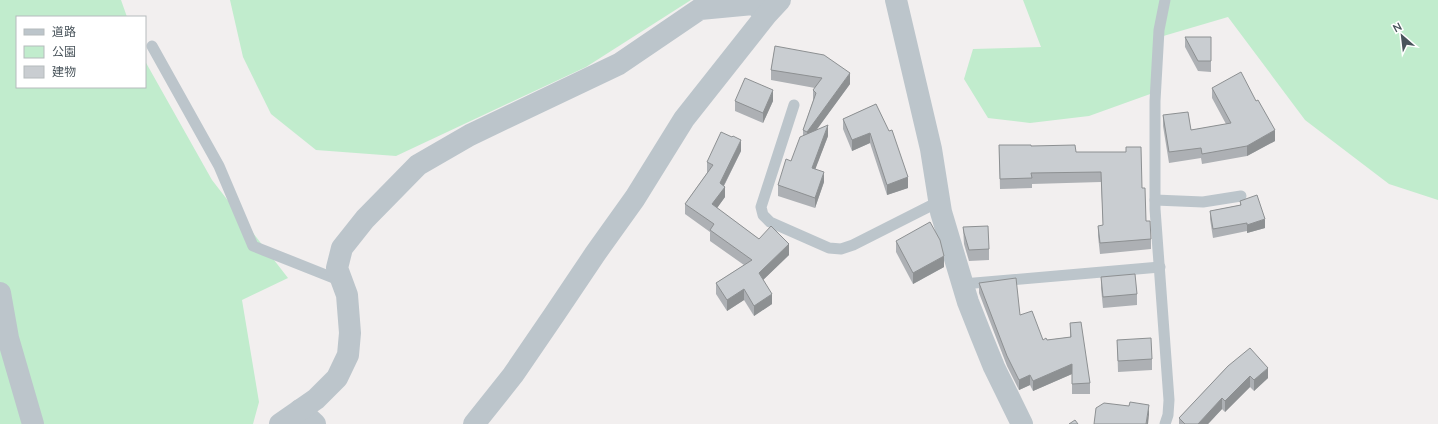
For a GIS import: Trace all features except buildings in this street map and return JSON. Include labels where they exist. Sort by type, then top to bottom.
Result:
[{"type":"street","points":[[896,0],[931,149],[941,212],[971,309],[994,367],[1022,424]]},
{"type":"street","points":[[280,424],[308,417],[316,399],[337,378],[348,355],[350,332],[347,295],[337,268],[342,248],[365,220],[418,166],[470,135],[619,64],[700,9],[753,4],[774,6]]},
{"type":"street","points":[[474,424],[513,375],[635,198],[684,118],[774,6]]},
{"type":"street","points":[[0,293],[8,338],[34,424]]},
{"type":"lane","points":[[1165,0],[1159,30],[1155,101],[1155,200],[1169,400],[1168,415],[1165,424]]},
{"type":"lane","points":[[152,46],[219,166],[253,246],[342,281]]},
{"type":"lane","points":[[794,105],[761,207],[763,215],[770,222],[829,248],[841,249],[853,245],[940,201]]},
{"type":"lane","points":[[1155,200],[1203,202],[1241,196]]},
{"type":"lane","points":[[963,284],[1160,268]]},
{"type":"green space","points":[[0,0],[121,0],[127,16],[16,16],[16,88],[146,88],[146,63],[212,180],[288,278],[242,300],[259,402],[253,424],[0,424]]},
{"type":"green space","points":[[230,0],[691,0],[586,67],[396,156],[316,150],[271,114],[243,57]]},
{"type":"green space","points":[[1023,0],[1438,0],[1438,200],[1389,184],[1305,120],[1228,17],[1160,37],[1153,93],[1089,116],[1030,123],[988,118],[964,79],[973,49],[1041,47]]}]
